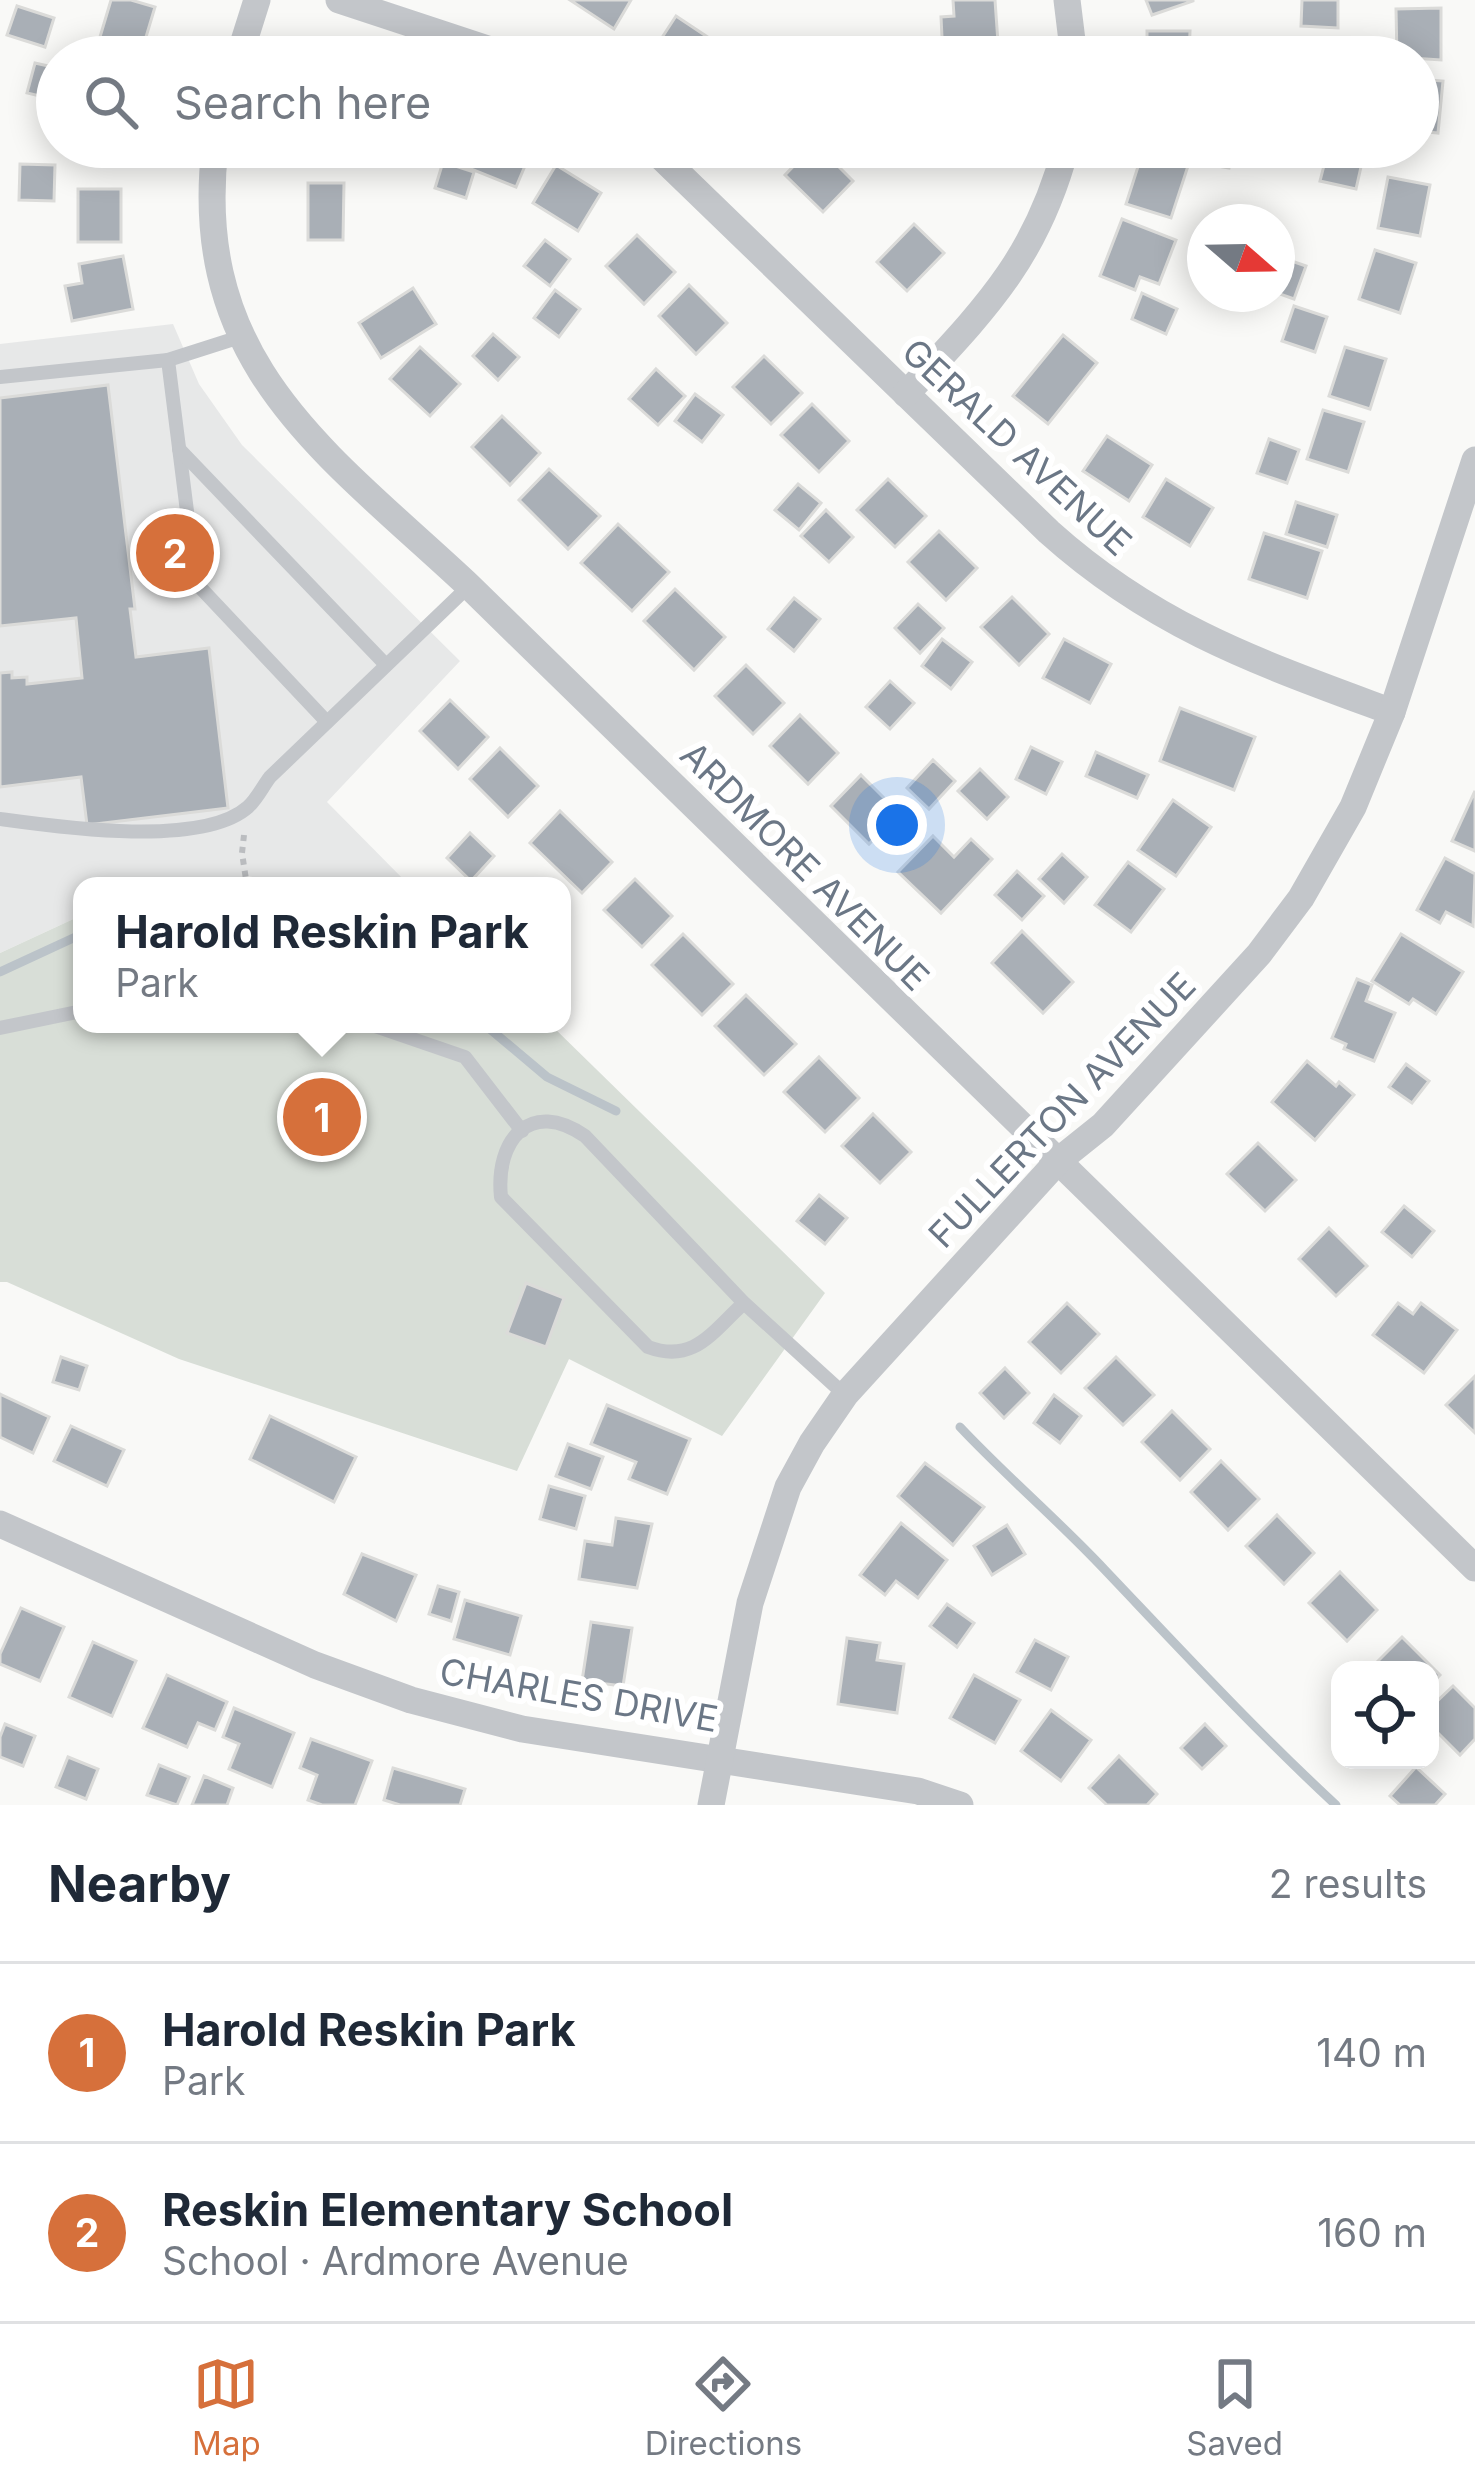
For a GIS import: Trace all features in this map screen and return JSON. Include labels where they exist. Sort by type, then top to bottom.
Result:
[{"type":"street","points":[[246,36],[257,0]]},
{"type":"street","points":[[339,0],[448,36]]},
{"type":"street","points":[[1067,0],[1071,36]]},
{"type":"street","name":"ARDMORE AVENUE","points":[[215,168],[213,238],[220,280],[240,337],[268,388],[323,449],[1474,1566]]},
{"type":"street","name":"GERALD AVENUE","points":[[673,168],[1049,532],[1113,586],[1175,625],[1244,658],[1392,712]]},
{"type":"street","points":[[906,394],[994,298],[1027,250],[1060,168]]},
{"type":"street","name":"FULLERTON AVENUE","points":[[711,1805],[750,1603],[788,1487],[845,1395],[1058,1161],[1103,1125],[1259,954],[1301,898],[1353,807],[1392,712],[1475,460]]},
{"type":"street","name":"CHARLES DRIVE","points":[[0,1524],[315,1665],[411,1700],[522,1729],[918,1791],[960,1805]]},
{"type":"lane","points":[[0,376],[168,360],[240,337]]},
{"type":"lane","points":[[168,360],[196,583],[327,722]]},
{"type":"lane","points":[[179,449],[386,665]]},
{"type":"lane","points":[[0,819],[143,832],[218,824],[248,807],[270,777],[469,586]]},
{"type":"lane","points":[[0,1028],[73,1012]]},
{"type":"lane","points":[[395,1033],[465,1057],[522,1130]]},
{"type":"lane","points":[[744,1304],[700,1344],[682,1353],[670,1355],[648,1347],[501,1197],[501,1157],[522,1130],[537,1123],[555,1122],[586,1136],[744,1304],[845,1395]]},
{"type":"path","points":[[246,877],[242,853],[248,807]]},
{"type":"shaded area","points":[[173,324],[199,384],[242,445],[460,661],[327,802],[401,877],[73,877],[73,919],[0,953],[0,344]]},
{"type":"shaded area","points":[[73,919],[73,1033],[559,1033],[825,1293],[722,1436],[569,1359],[517,1471],[179,1359],[0,1282],[0,953]]},
{"type":"building","points":[[111,0],[155,7],[146,36],[100,36]]},
{"type":"building","points":[[570,0],[631,0],[614,29]]},
{"type":"building","points":[[953,0],[995,0],[998,36],[942,36],[941,17],[954,16]]},
{"type":"building","points":[[1146,0],[1193,0],[1193,1],[1152,15]]},
{"type":"building","points":[[1302,0],[1338,0],[1338,28],[1301,26]]},
{"type":"building","points":[[17,6],[54,18],[48,36],[36,36],[36,44],[7,35]]},
{"type":"building","points":[[1441,8],[1441,60],[1439,36],[1397,36],[1396,9]]},
{"type":"building","points":[[676,16],[706,36],[663,36]]},
{"type":"building","points":[[1147,31],[1190,31],[1190,36],[1147,36]]},
{"type":"building","points":[[35,63],[36,63],[36,95],[27,93]]},
{"type":"building","points":[[20,164],[55,168],[54,201],[19,200]]},
{"type":"building","points":[[441,168],[474,172],[466,198],[435,188]]},
{"type":"building","points":[[468,168],[524,168],[516,187]]},
{"type":"building","points":[[554,168],[601,193],[578,231],[533,203]]},
{"type":"building","points":[[792,168],[840,168],[853,181],[823,212],[785,175]]},
{"type":"building","points":[[1138,168],[1187,168],[1171,218],[1126,204]]},
{"type":"building","points":[[1323,168],[1361,168],[1356,189],[1320,181]]},
{"type":"building","points":[[1388,177],[1430,185],[1420,236],[1378,228]]},
{"type":"building","points":[[308,183],[344,183],[343,240],[308,240]]},
{"type":"building","points":[[78,189],[121,189],[121,242],[78,242]]},
{"type":"building","points":[[1122,219],[1176,240],[1159,284],[1140,277],[1135,290],[1100,276]]},
{"type":"building","points":[[914,224],[944,253],[907,291],[877,262]]},
{"type":"building","points":[[637,235],[675,272],[644,304],[606,266]]},
{"type":"building","points":[[545,240],[570,259],[550,286],[524,266]]},
{"type":"building","points":[[1375,250],[1416,263],[1400,313],[1359,299]]},
{"type":"building","points":[[123,256],[133,309],[72,321],[65,286],[82,283],[79,264]]},
{"type":"building","points":[[1295,262],[1306,266],[1295,296]]},
{"type":"building","points":[[689,285],[727,323],[696,354],[659,316]]},
{"type":"building","points":[[413,288],[436,324],[381,358],[359,323]]},
{"type":"building","points":[[555,290],[580,309],[559,337],[534,318]]},
{"type":"building","points":[[1142,293],[1177,309],[1166,334],[1132,319]]},
{"type":"building","points":[[1295,306],[1327,317],[1315,352],[1282,341]]},
{"type":"building","points":[[493,334],[519,357],[498,380],[473,356]]},
{"type":"building","points":[[1063,335],[1097,363],[1048,424],[1013,396]]},
{"type":"building","points":[[420,347],[460,384],[430,416],[390,379]]},
{"type":"building","points":[[1345,347],[1386,359],[1370,409],[1329,396]]},
{"type":"building","points":[[764,356],[802,393],[771,424],[733,387]]},
{"type":"building","points":[[656,369],[685,396],[658,425],[629,399]]},
{"type":"building","points":[[108,385],[135,609],[130,609],[136,657],[209,648],[228,808],[87,825],[81,777],[0,787],[0,673],[27,677],[27,684],[82,678],[76,618],[0,626],[0,398]]},
{"type":"building","points":[[695,394],[723,415],[702,442],[675,421]]},
{"type":"building","points":[[812,404],[849,441],[819,472],[781,435]]},
{"type":"building","points":[[1323,410],[1364,422],[1348,472],[1307,459]]},
{"type":"building","points":[[502,416],[540,453],[510,485],[472,447]]},
{"type":"building","points":[[1107,436],[1152,465],[1129,501],[1083,471]]},
{"type":"building","points":[[1269,439],[1299,450],[1287,483],[1257,473]]},
{"type":"building","points":[[549,469],[600,516],[568,549],[519,500]]},
{"type":"building","points":[[888,479],[926,516],[895,547],[857,510]]},
{"type":"building","points":[[1166,479],[1213,508],[1190,546],[1143,517]]},
{"type":"building","points":[[798,484],[821,503],[799,530],[775,510]]},
{"type":"building","points":[[1296,502],[1337,515],[1327,547],[1286,534]]},
{"type":"building","points":[[826,510],[853,537],[829,562],[801,536]]},
{"type":"building","points":[[618,524],[669,572],[632,611],[581,563]]},
{"type":"building","points":[[939,531],[977,568],[946,600],[908,562]]},
{"type":"building","points":[[1264,533],[1322,551],[1307,598],[1249,579]]},
{"type":"building","points":[[675,589],[725,637],[694,670],[644,621]]},
{"type":"building","points":[[1012,597],[1049,634],[1019,665],[981,627]]},
{"type":"building","points":[[794,598],[820,619],[794,651],[768,629]]},
{"type":"building","points":[[918,604],[944,628],[920,653],[895,628]]},
{"type":"building","points":[[942,639],[972,662],[951,689],[922,666]]},
{"type":"building","points":[[1064,639],[1111,664],[1090,703],[1043,678]]},
{"type":"building","points":[[746,665],[784,703],[753,734],[715,696]]},
{"type":"building","points":[[890,681],[914,703],[890,729],[866,707]]},
{"type":"building","points":[[450,700],[488,737],[458,769],[420,731]]},
{"type":"building","points":[[1180,708],[1255,737],[1234,790],[1160,761]]},
{"type":"building","points":[[800,715],[838,753],[808,784],[770,746]]},
{"type":"building","points":[[1031,747],[1062,762],[1046,794],[1016,779]]},
{"type":"building","points":[[500,748],[538,786],[508,817],[470,779]]},
{"type":"building","points":[[1096,752],[1148,775],[1137,798],[1086,776]]},
{"type":"building","points":[[933,760],[955,781],[929,809],[907,788]]},
{"type":"building","points":[[980,769],[1008,797],[987,819],[958,791]]},
{"type":"building","points":[[861,775],[899,813],[869,844],[831,806]]},
{"type":"building","points":[[1475,791],[1475,851],[1452,841]]},
{"type":"building","points":[[1173,800],[1211,827],[1176,876],[1138,850]]},
{"type":"building","points":[[560,811],[612,862],[582,893],[571,877],[565,877],[530,843]]},
{"type":"building","points":[[470,833],[494,856],[475,877],[467,877],[447,858]]},
{"type":"building","points":[[933,836],[954,857],[971,839],[992,859],[941,913],[898,872]]},
{"type":"building","points":[[1062,854],[1087,877],[1064,903],[1039,879]]},
{"type":"building","points":[[1445,858],[1475,874],[1473,926],[1446,912],[1440,923],[1417,910]]},
{"type":"building","points":[[1128,862],[1164,889],[1131,932],[1095,905]]},
{"type":"building","points":[[1017,871],[1044,896],[1022,920],[995,895]]},
{"type":"building","points":[[635,879],[672,916],[642,947],[604,910]]},
{"type":"building","points":[[1022,931],[1073,982],[1043,1013],[992,963]]},
{"type":"building","points":[[683,934],[733,984],[702,1015],[652,965]]},
{"type":"building","points":[[1401,934],[1463,972],[1436,1014],[1372,981]]},
{"type":"building","points":[[1357,979],[1372,985],[1366,1001],[1395,1013],[1374,1061],[1344,1049],[1346,1044],[1332,1038]]},
{"type":"building","points":[[746,995],[796,1044],[764,1075],[715,1026]]},
{"type":"building","points":[[819,1057],[859,1098],[825,1132],[784,1092]]},
{"type":"building","points":[[1307,1061],[1354,1095],[1315,1140],[1272,1102]]},
{"type":"building","points":[[1406,1064],[1429,1081],[1412,1103],[1389,1087]]},
{"type":"building","points":[[873,1114],[911,1152],[880,1183],[842,1146]]},
{"type":"building","points":[[1258,1143],[1296,1180],[1265,1211],[1227,1174]]},
{"type":"building","points":[[819,1195],[847,1218],[825,1244],[797,1221]]},
{"type":"building","points":[[1404,1206],[1434,1231],[1412,1257],[1382,1232]]},
{"type":"building","points":[[1329,1228],[1367,1266],[1336,1296],[1299,1259]]},
{"type":"building","points":[[526,1283],[564,1298],[546,1347],[507,1333]]},
{"type":"building","points":[[1067,1303],[1099,1334],[1061,1373],[1029,1342]]},
{"type":"building","points":[[1398,1303],[1413,1314],[1421,1303],[1457,1330],[1424,1373],[1373,1335]]},
{"type":"building","points":[[61,1357],[87,1366],[79,1390],[53,1382]]},
{"type":"building","points":[[1116,1357],[1154,1395],[1123,1425],[1085,1388]]},
{"type":"building","points":[[1005,1368],[1029,1393],[1004,1418],[980,1393]]},
{"type":"building","points":[[1475,1376],[1475,1433],[1446,1405]]},
{"type":"building","points":[[0,1394],[49,1417],[33,1453],[0,1437]]},
{"type":"building","points":[[1054,1395],[1081,1416],[1060,1443],[1034,1423]]},
{"type":"building","points":[[607,1405],[690,1439],[667,1494],[629,1479],[636,1462],[591,1444]]},
{"type":"building","points":[[1172,1411],[1210,1449],[1180,1480],[1142,1442]]},
{"type":"building","points":[[270,1416],[356,1457],[334,1502],[250,1459]]},
{"type":"building","points":[[71,1426],[124,1450],[107,1486],[54,1461]]},
{"type":"building","points":[[568,1444],[603,1457],[591,1489],[556,1476]]},
{"type":"building","points":[[1221,1461],[1259,1499],[1228,1530],[1191,1492]]},
{"type":"building","points":[[925,1463],[984,1507],[953,1545],[898,1496]]},
{"type":"building","points":[[549,1486],[585,1496],[576,1529],[540,1519]]},
{"type":"building","points":[[1277,1515],[1314,1553],[1284,1584],[1246,1546]]},
{"type":"building","points":[[616,1518],[652,1524],[637,1588],[579,1579],[585,1541],[612,1545]]},
{"type":"building","points":[[901,1523],[947,1560],[918,1598],[896,1581],[885,1595],[860,1575]]},
{"type":"building","points":[[1007,1525],[1025,1554],[992,1575],[974,1546]]},
{"type":"building","points":[[362,1554],[416,1575],[396,1621],[344,1594]]},
{"type":"building","points":[[1340,1572],[1377,1610],[1347,1641],[1309,1603]]},
{"type":"building","points":[[438,1586],[459,1592],[451,1621],[429,1614]]},
{"type":"building","points":[[465,1600],[521,1616],[510,1655],[454,1639]]},
{"type":"building","points":[[947,1604],[974,1623],[957,1647],[930,1626]]},
{"type":"building","points":[[21,1608],[64,1627],[40,1681],[0,1664]]},
{"type":"building","points":[[591,1622],[632,1628],[623,1686],[582,1681]]},
{"type":"building","points":[[1402,1637],[1426,1661],[1378,1661]]},
{"type":"building","points":[[847,1638],[880,1643],[877,1660],[904,1664],[897,1713],[838,1704]]},
{"type":"building","points":[[1035,1640],[1068,1657],[1051,1690],[1017,1672]]},
{"type":"building","points":[[93,1642],[136,1661],[112,1716],[69,1697]]},
{"type":"building","points":[[167,1675],[227,1702],[215,1730],[198,1723],[187,1747],[143,1728]]},
{"type":"building","points":[[974,1675],[1020,1700],[995,1743],[950,1718]]},
{"type":"building","points":[[1453,1686],[1475,1708],[1475,1739],[1460,1755],[1439,1734],[1439,1699]]},
{"type":"building","points":[[234,1708],[294,1733],[272,1787],[229,1769],[239,1744],[223,1737]]},
{"type":"building","points":[[1051,1710],[1091,1740],[1061,1781],[1021,1751]]},
{"type":"building","points":[[5,1724],[35,1736],[23,1766],[0,1757]]},
{"type":"building","points":[[1205,1724],[1226,1746],[1202,1769],[1181,1748]]},
{"type":"building","points":[[311,1739],[372,1761],[355,1805],[308,1800],[317,1775],[300,1768]]},
{"type":"building","points":[[1119,1756],[1157,1794],[1147,1805],[1107,1805],[1089,1788]]},
{"type":"building","points":[[68,1757],[98,1769],[86,1799],[56,1787]]},
{"type":"building","points":[[159,1765],[189,1777],[177,1805],[147,1795]]},
{"type":"building","points":[[393,1768],[465,1789],[460,1805],[400,1805],[384,1800]]},
{"type":"building","points":[[1414,1769],[1445,1794],[1435,1805],[1400,1805],[1390,1796]]},
{"type":"building","points":[[204,1776],[233,1788],[227,1805],[192,1805]]},
{"type":"waterway","points":[[0,972],[73,938]]},
{"type":"waterway","points":[[495,1033],[547,1077],[616,1111]]},
{"type":"waterway","points":[[960,1427],[1336,1805]]},
{"type":"place","name":"Reskin Elementary School","points":[[175,553]]},
{"type":"place","name":"Harold Reskin Park","points":[[322,1117]]}]
